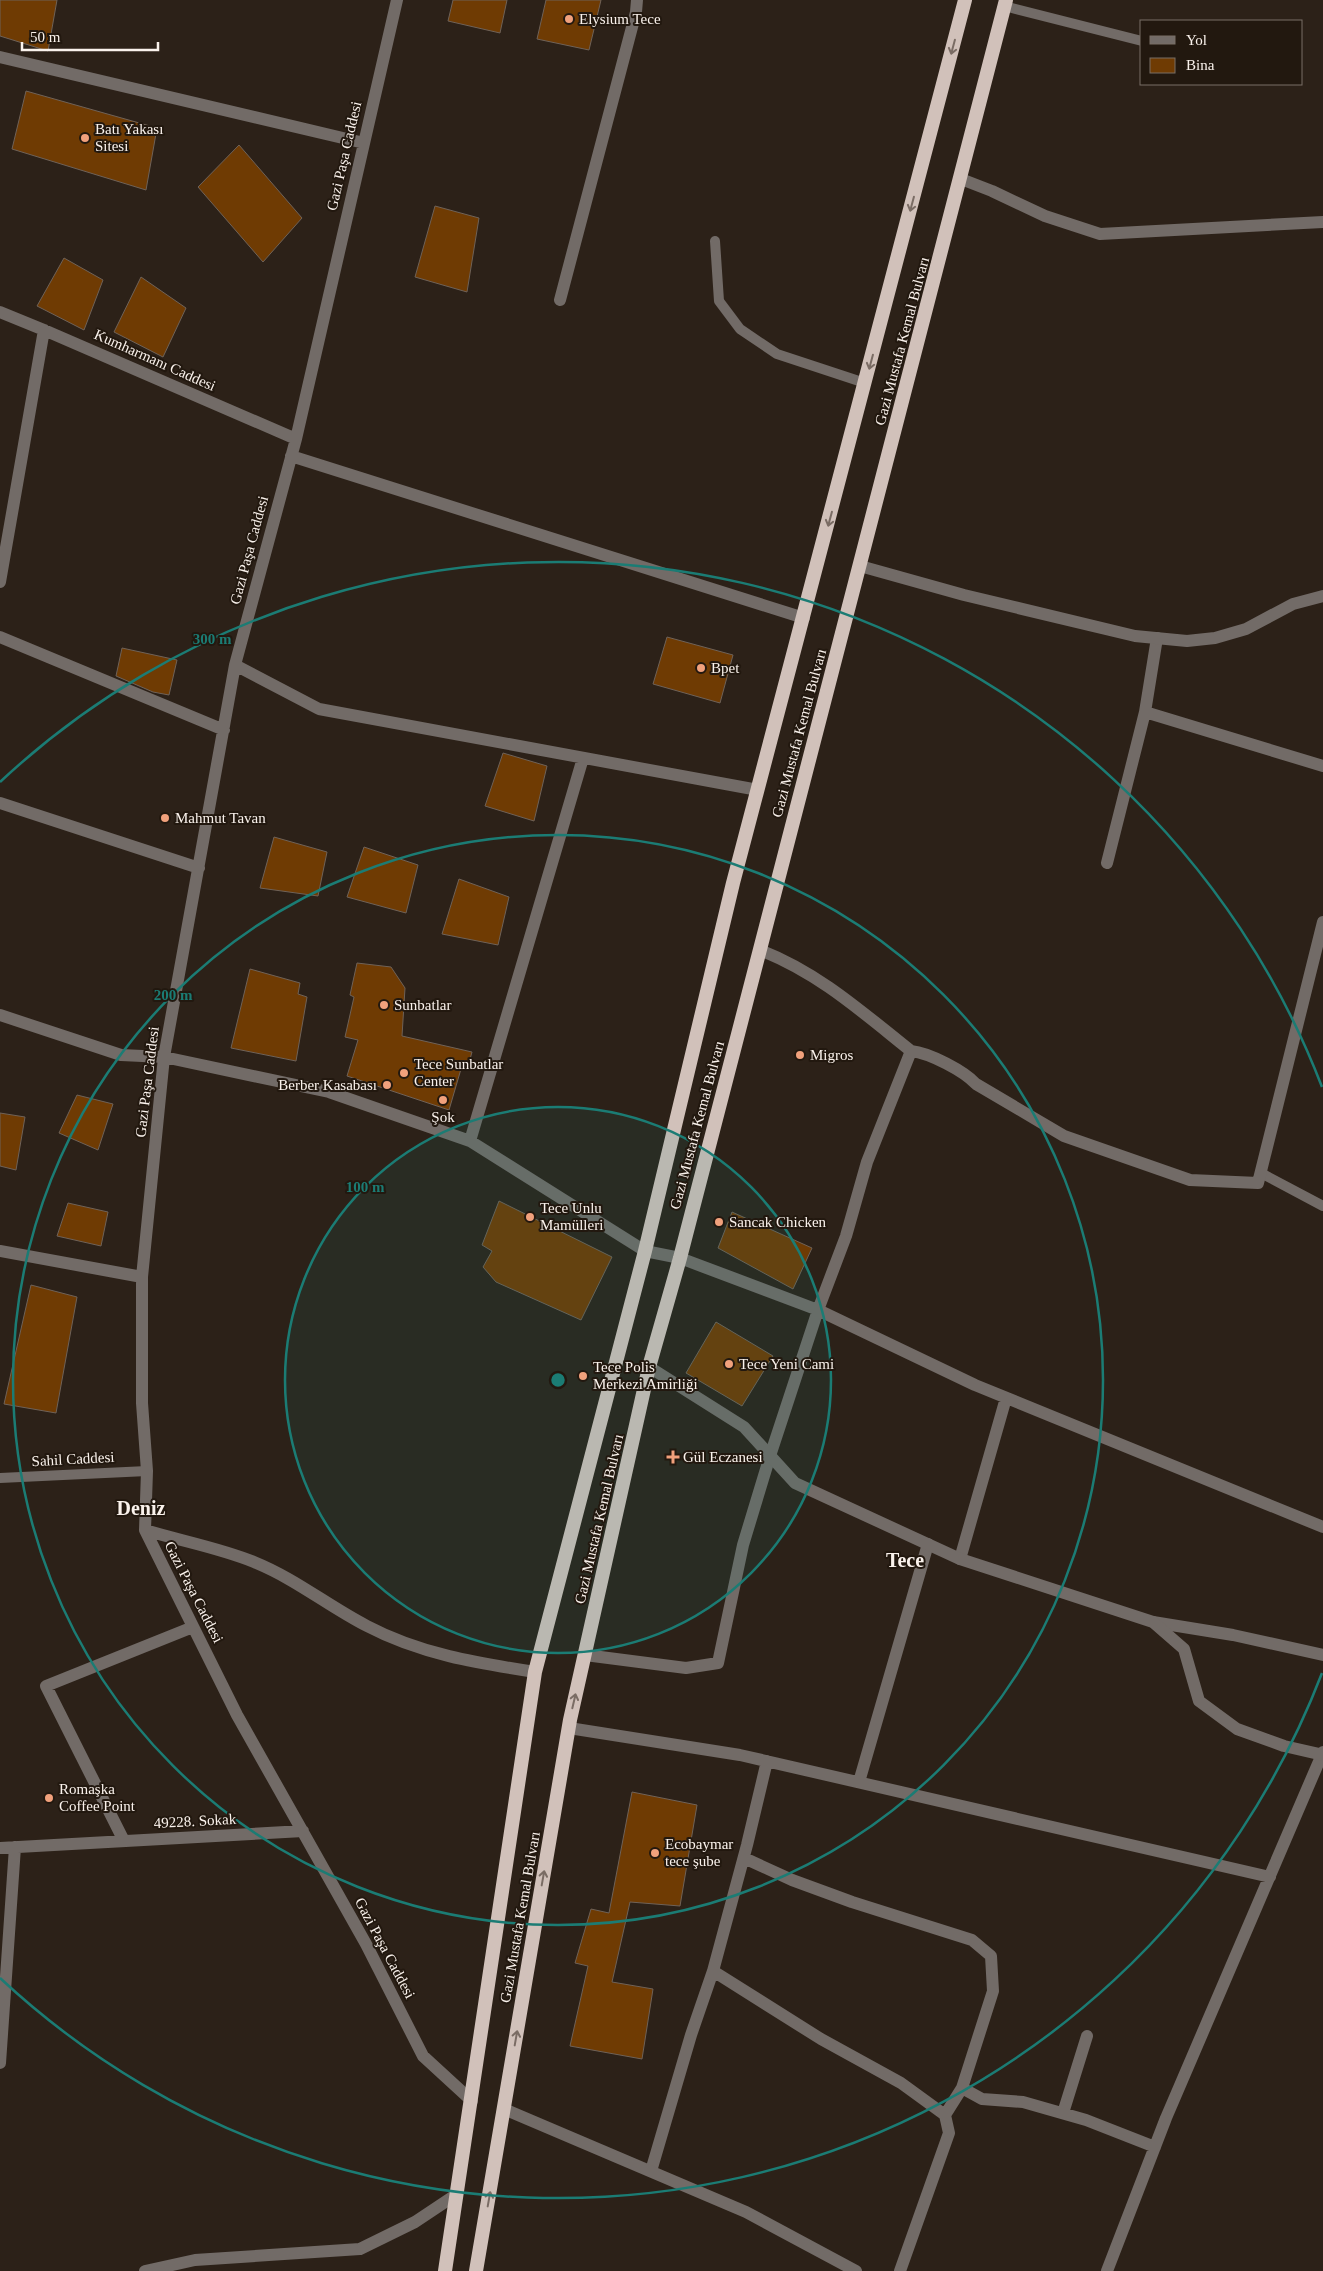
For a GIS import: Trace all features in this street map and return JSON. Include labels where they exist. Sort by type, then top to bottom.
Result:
[{"type":"highway","name":"Gazi Mustafa Kemal Bulvarı","points":[[445,2271],[536,1672],[645,1252],[731,893],[965,0]]},
{"type":"highway","name":"Gazi Mustafa Kemal Bulvarı","points":[[476,2271],[569,1728],[649,1367],[680,1258],[961,179],[1005,3]]},
{"type":"street","name":"Gazi Paşa Caddesi","points":[[397,0],[296,439],[235,665],[164,1057],[142,1277],[142,1402],[147,1471],[145,1530],[237,1715],[366,1944],[423,2056],[472,2100]]},
{"type":"street","points":[[560,300],[636,12],[636,0]]},
{"type":"street","points":[[0,57],[364,143]]},
{"type":"street","points":[[961,179],[992,191],[1045,216],[1100,234],[1323,222]]},
{"type":"street","name":"Kumharmanı Caddesi","points":[[0,312],[296,439]]},
{"type":"street","points":[[0,582],[44,330]]},
{"type":"street","points":[[291,456],[804,618]]},
{"type":"street","points":[[860,566],[1135,636],[1187,641],[1215,638],[1246,629],[1293,604],[1323,596]]},
{"type":"street","points":[[0,637],[224,730]]},
{"type":"street","points":[[1108,863],[1145,712],[1157,638]]},
{"type":"street","points":[[235,665],[319,709],[758,790]]},
{"type":"street","points":[[1145,712],[1323,766]]},
{"type":"street","points":[[470,1141],[583,758]]},
{"type":"street","points":[[0,803],[199,868]]},
{"type":"street","points":[[760,950],[788,961],[829,985],[911,1051],[921,1052],[969,1077],[976,1084],[1064,1136],[1190,1180],[1258,1183],[1323,922]]},
{"type":"street","points":[[0,1015],[121,1056],[164,1057],[329,1092],[470,1141],[645,1252],[680,1258],[818,1310],[1006,1398],[1323,1527]]},
{"type":"street","points":[[585,1654],[686,1668],[718,1663],[743,1545],[770,1456],[818,1310],[846,1236],[866,1162],[911,1051]]},
{"type":"street","points":[[0,1251],[142,1277]]},
{"type":"street","points":[[649,1367],[744,1426],[795,1483],[960,1559],[1153,1622],[1233,1635],[1323,1655]]},
{"type":"street","points":[[960,1559],[1006,1398]]},
{"type":"street","points":[[145,1530],[254,1562],[299,1583],[366,1626],[417,1649],[469,1661],[536,1672]]},
{"type":"street","points":[[859,1782],[928,1544]]},
{"type":"street","points":[[1108,2271],[1155,2146],[1224,1981],[1323,1754],[1284,1746],[1237,1729],[1199,1701],[1184,1649],[1153,1622]]},
{"type":"street","points":[[124,1841],[46,1686],[193,1627]]},
{"type":"street","points":[[569,1728],[740,1755],[1270,1877]]},
{"type":"street","points":[[651,2171],[691,2035],[713,1972],[744,1858],[766,1761]]},
{"type":"street","name":"49228. Sokak","points":[[0,1848],[303,1831]]},
{"type":"street","points":[[0,2062],[15,1847]]},
{"type":"street","points":[[744,1858],[792,1880],[852,1902],[972,1940],[991,1956],[993,1991],[962,2088],[945,2115]]},
{"type":"street","points":[[713,1972],[821,2039],[901,2084],[945,2115],[949,2134],[900,2271]]},
{"type":"street","points":[[1063,2114],[1087,2036]]},
{"type":"street","points":[[962,2088],[982,2099],[1023,2102],[1155,2146]]},
{"type":"street","points":[[504,2109],[746,2212],[856,2271]]},
{"type":"street","points":[[145,2271],[195,2260],[360,2249],[415,2222],[457,2194]]},
{"type":"lane","points":[[1005,3],[1140,40]]},
{"type":"lane","points":[[715,241],[719,301],[740,329],[777,354],[866,383]]},
{"type":"lane","points":[[1261,1173],[1323,1206]]},
{"type":"lane","name":"Sahil Caddesi","points":[[0,1478],[147,1471]]},
{"type":"building","points":[[0,0],[57,0],[48,51],[0,36]]},
{"type":"building","points":[[453,0],[507,0],[500,33],[448,21]]},
{"type":"building","name":"Elysium Tece","points":[[546,0],[601,0],[589,50],[537,39]]},
{"type":"building","name":"Batı Yakası Sitesi","points":[[26,91],[157,128],[146,190],[12,149]]},
{"type":"building","points":[[239,145],[302,218],[263,262],[198,187]]},
{"type":"building","points":[[435,206],[479,218],[467,292],[415,277]]},
{"type":"building","points":[[64,258],[103,280],[84,330],[37,306]]},
{"type":"building","points":[[141,277],[186,308],[163,357],[114,332]]},
{"type":"building","points":[[667,637],[733,655],[720,703],[653,684]]},
{"type":"building","points":[[122,648],[177,660],[169,695],[153,692],[116,676]]},
{"type":"building","points":[[503,753],[547,766],[534,821],[485,806]]},
{"type":"building","points":[[274,837],[327,852],[318,896],[260,888]]},
{"type":"building","points":[[364,847],[418,865],[406,913],[347,897]]},
{"type":"building","points":[[459,879],[509,897],[498,945],[442,934]]},
{"type":"building","points":[[357,963],[391,967],[405,988],[402,1036],[472,1052],[467,1070],[461,1069],[449,1110],[347,1076],[358,1040],[345,1037],[354,997],[350,995]]},
{"type":"building","points":[[250,969],[300,983],[298,994],[307,997],[296,1061],[231,1048]]},
{"type":"building","points":[[77,1095],[113,1104],[98,1150],[59,1133]]},
{"type":"building","points":[[0,1113],[25,1117],[16,1170],[0,1166]]},
{"type":"building","points":[[499,1201],[612,1257],[581,1320],[496,1282],[483,1267],[492,1251],[482,1245]]},
{"type":"building","points":[[68,1203],[108,1212],[101,1246],[57,1236]]},
{"type":"building","points":[[732,1212],[812,1248],[793,1289],[718,1248]]},
{"type":"building","points":[[31,1285],[77,1297],[56,1413],[4,1404]]},
{"type":"building","name":"Tece Yeni Cami","points":[[716,1322],[773,1356],[742,1406],[686,1373]]},
{"type":"building","points":[[632,1792],[697,1805],[680,1906],[630,1902],[612,1982],[653,1989],[642,2059],[570,2046],[588,1966],[575,1963],[591,1909],[609,1913]]},
{"type":"place","name":"Elysium Tece","points":[[569,19]]},
{"type":"place","name":"Batı Yakası Sitesi","points":[[85,138]]},
{"type":"place","name":"Bpet","points":[[701,668]]},
{"type":"place","name":"Mahmut Tavan","points":[[165,818]]},
{"type":"place","name":"Sunbatlar","points":[[384,1005]]},
{"type":"place","name":"Migros","points":[[800,1055]]},
{"type":"place","name":"Tece Sunbatlar Center","points":[[404,1073]]},
{"type":"place","name":"Berber Kasabası","points":[[387,1085]]},
{"type":"place","name":"Şok","points":[[443,1100]]},
{"type":"place","name":"Tece Unlu Mamülleri","points":[[530,1217]]},
{"type":"place","name":"Sancak Chicken","points":[[719,1222]]},
{"type":"place","name":"Tece Yeni Cami","points":[[729,1364]]},
{"type":"place","name":"Tece Polis Merkezi Amirliği","points":[[583,1376]]},
{"type":"place","name":"Gül Eczanesi","points":[[673,1457]]},
{"type":"place","name":"Romaşka Coffee Point","points":[[49,1798]]},
{"type":"place","name":"Ecobaymar tece şube","points":[[655,1853]]},
{"type":"district","name":"Deniz","points":[[141,1508]]},
{"type":"district","name":"Tece","points":[[905,1560]]}]
